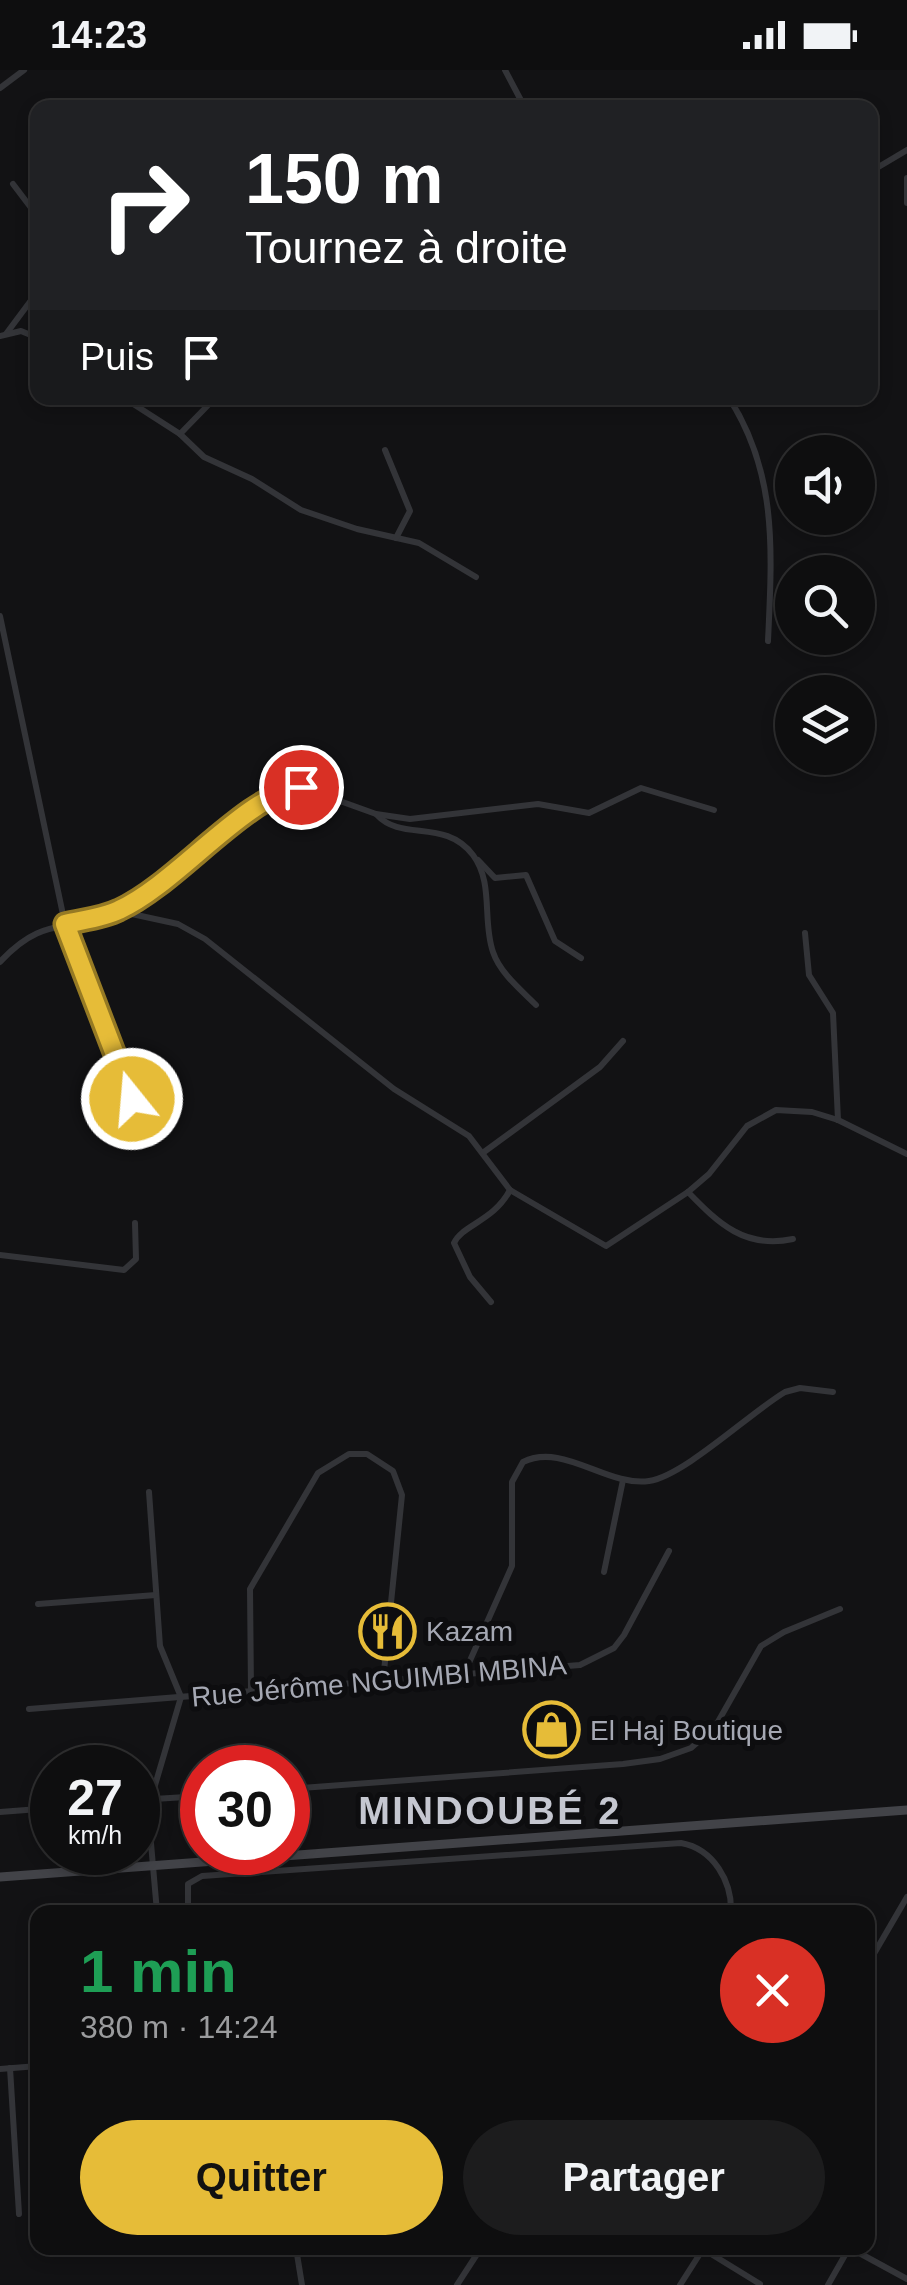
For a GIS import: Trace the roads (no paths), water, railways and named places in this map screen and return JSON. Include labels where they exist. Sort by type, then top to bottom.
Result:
[{"type":"street","points":[[0,88],[24,70]]},
{"type":"street","points":[[505,70],[521,100]]},
{"type":"street","points":[[878,167],[907,150]]},
{"type":"street","points":[[907,178],[907,203]]},
{"type":"street","points":[[13,184],[30,206]]},
{"type":"street","points":[[3,335],[30,301]]},
{"type":"street","points":[[3,335],[21,331],[30,335]]},
{"type":"street","points":[[135,405],[180,434],[204,457],[252,479],[301,510],[419,543],[476,577]]},
{"type":"street","points":[[180,434],[209,405]]},
{"type":"street","points":[[733,405],[748,429],[766,478],[768,641]]},
{"type":"street","points":[[385,450],[410,511],[395,538]]},
{"type":"street","points":[[0,616],[65,924],[132,1099]]},
{"type":"street","points":[[376,814],[420,819],[538,804],[589,813],[641,788],[714,810]]},
{"type":"street","points":[[0,962],[32,932],[118,911],[282,792],[312,789],[396,826],[448,835],[495,878],[526,876],[555,942],[581,958]]},
{"type":"street","points":[[476,860],[486,890],[493,954],[536,1005]]},
{"type":"street","points":[[118,911],[189,929],[394,1089],[470,1136],[510,1190],[606,1246],[688,1192],[709,1174],[747,1126],[766,1114],[788,1109],[838,1120],[907,1154]]},
{"type":"street","points":[[805,934],[809,975],[833,1013],[838,1120]]},
{"type":"street","points":[[484,1152],[600,1067],[623,1041]]},
{"type":"street","points":[[491,1302],[470,1277],[454,1243],[457,1235],[496,1212],[510,1190]]},
{"type":"street","points":[[688,1192],[738,1236],[772,1243],[793,1239]]},
{"type":"street","points":[[0,1254],[124,1270],[136,1259],[136,1223]]},
{"type":"street","points":[[463,1675],[512,1566],[512,1482],[523,1462],[548,1456],[623,1480],[646,1481],[668,1474],[788,1390],[833,1392]]},
{"type":"street","points":[[251,1691],[250,1590],[304,1492],[331,1462],[349,1454],[368,1454],[383,1461],[394,1472],[402,1495],[383,1682]]},
{"type":"street","points":[[604,1572],[623,1480]]},
{"type":"street","points":[[148,1492],[160,1646],[180,1697],[160,1763]]},
{"type":"street","name":"Rue Jérôme NGUIMBI MBINA","points":[[29,1709],[580,1665],[602,1656],[624,1635],[669,1551]]},
{"type":"street","points":[[38,1604],[156,1595]]},
{"type":"street","points":[[310,1788],[604,1766],[676,1755],[710,1734],[761,1646],[840,1609]]},
{"type":"street","points":[[0,1812],[30,1810]]},
{"type":"street","points":[[160,1865],[907,1810]]},
{"type":"street","points":[[188,1905],[188,1884],[202,1876],[681,1843],[702,1851],[718,1868],[730,1890],[731,1905]]},
{"type":"street","points":[[0,1878],[36,1875]]},
{"type":"street","points":[[155,1875],[157,1905]]},
{"type":"street","points":[[875,1952],[907,1896]]},
{"type":"street","points":[[0,2069],[30,2067]]},
{"type":"street","points":[[10,2068],[19,2214]]},
{"type":"street","points":[[297,2255],[302,2285]]},
{"type":"street","points":[[457,2285],[476,2255]]},
{"type":"street","points":[[680,2285],[699,2255]]},
{"type":"street","points":[[714,2255],[760,2284]]},
{"type":"street","points":[[828,2285],[845,2255]]},
{"type":"street","points":[[862,2255],[907,2279]]},
{"type":"place","name":"Kazam","points":[[387,1631]]},
{"type":"place","name":"El Haj Boutique","points":[[551,1730]]},
{"type":"district","name":"MINDOUBÉ 2","points":[[490,1811]]}]
